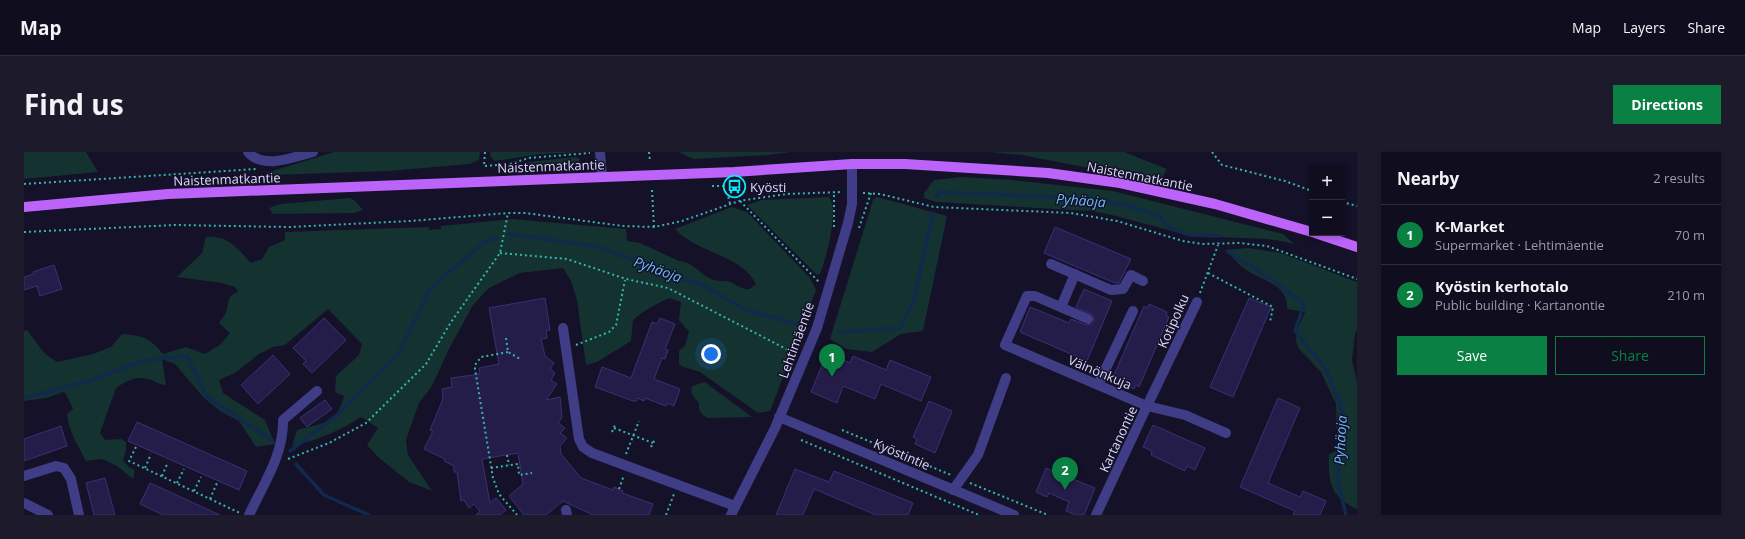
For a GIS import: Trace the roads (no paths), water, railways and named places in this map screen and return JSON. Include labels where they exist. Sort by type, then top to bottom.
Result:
[{"type":"main road","name":"Naistenmatkantie","points":[[24,207],[168,194],[734,172],[852,164],[905,164],[1008,170],[1079,177],[1179,196],[1309,232]]},
{"type":"main road","name":"Naistenmatkantie","points":[[1322,236],[1357,247]]},
{"type":"street","points":[[248,152],[263,160],[279,161],[313,152]]},
{"type":"street","points":[[600,152],[602,176]]},
{"type":"street","name":"Lehtimäentie","points":[[733,511],[780,417],[817,328],[843,241],[852,204],[852,164]]},
{"type":"street","points":[[1051,264],[1111,290],[1118,291],[1123,289],[1131,276],[1143,280]]},
{"type":"street","points":[[1075,274],[1060,307],[1088,319]]},
{"type":"street","name":"Väinönkuja","points":[[1060,307],[1035,296],[1027,296],[1005,345],[1147,406]]},
{"type":"street","name":"Kotipolku","points":[[1147,406],[1197,302]]},
{"type":"street","points":[[1098,385],[1133,311]]},
{"type":"street","points":[[563,328],[579,439],[583,447],[592,453],[677,485],[733,511]]},
{"type":"street","points":[[953,490],[978,455],[1006,378]]},
{"type":"street","points":[[249,515],[280,450],[283,420],[317,391]]},
{"type":"street","name":"Kartanontie","points":[[1096,515],[1147,406],[1185,415],[1226,433]]},
{"type":"street","name":"Kyöstintie","points":[[780,417],[1014,515]]},
{"type":"street","points":[[24,476],[56,466],[64,468],[71,479],[79,515]]},
{"type":"street","points":[[24,503],[48,515]]},
{"type":"waterway","name":"Pyhäoja","points":[[937,197],[939,192],[1055,197],[1123,204],[1159,216],[1169,228],[1190,235],[1219,236]]},
{"type":"waterway","name":"Pyhäoja","points":[[840,332],[900,328],[913,303],[933,213]]},
{"type":"waterway","name":"Pyhäoja","points":[[509,234],[601,247],[670,276],[699,283],[746,310],[801,325]]},
{"type":"waterway","name":"Pyhäoja","points":[[290,451],[337,415],[400,351],[430,289],[483,243],[496,238]]},
{"type":"waterway","name":"Pyhäoja","points":[[1228,252],[1271,279],[1304,304],[1295,331],[1326,369],[1343,412],[1338,482],[1346,515]]},
{"type":"waterway","points":[[24,398],[85,382],[147,360],[187,356],[207,397],[272,440]]},
{"type":"waterway","points":[[296,464],[324,495],[369,515]]},
{"type":"place","name":"Kyösti","points":[[734,187]]},
{"type":"place","name":"K-Market","points":[[832,377]]},
{"type":"place","name":"Kyöstin kerhotalo","points":[[1065,490]]}]
